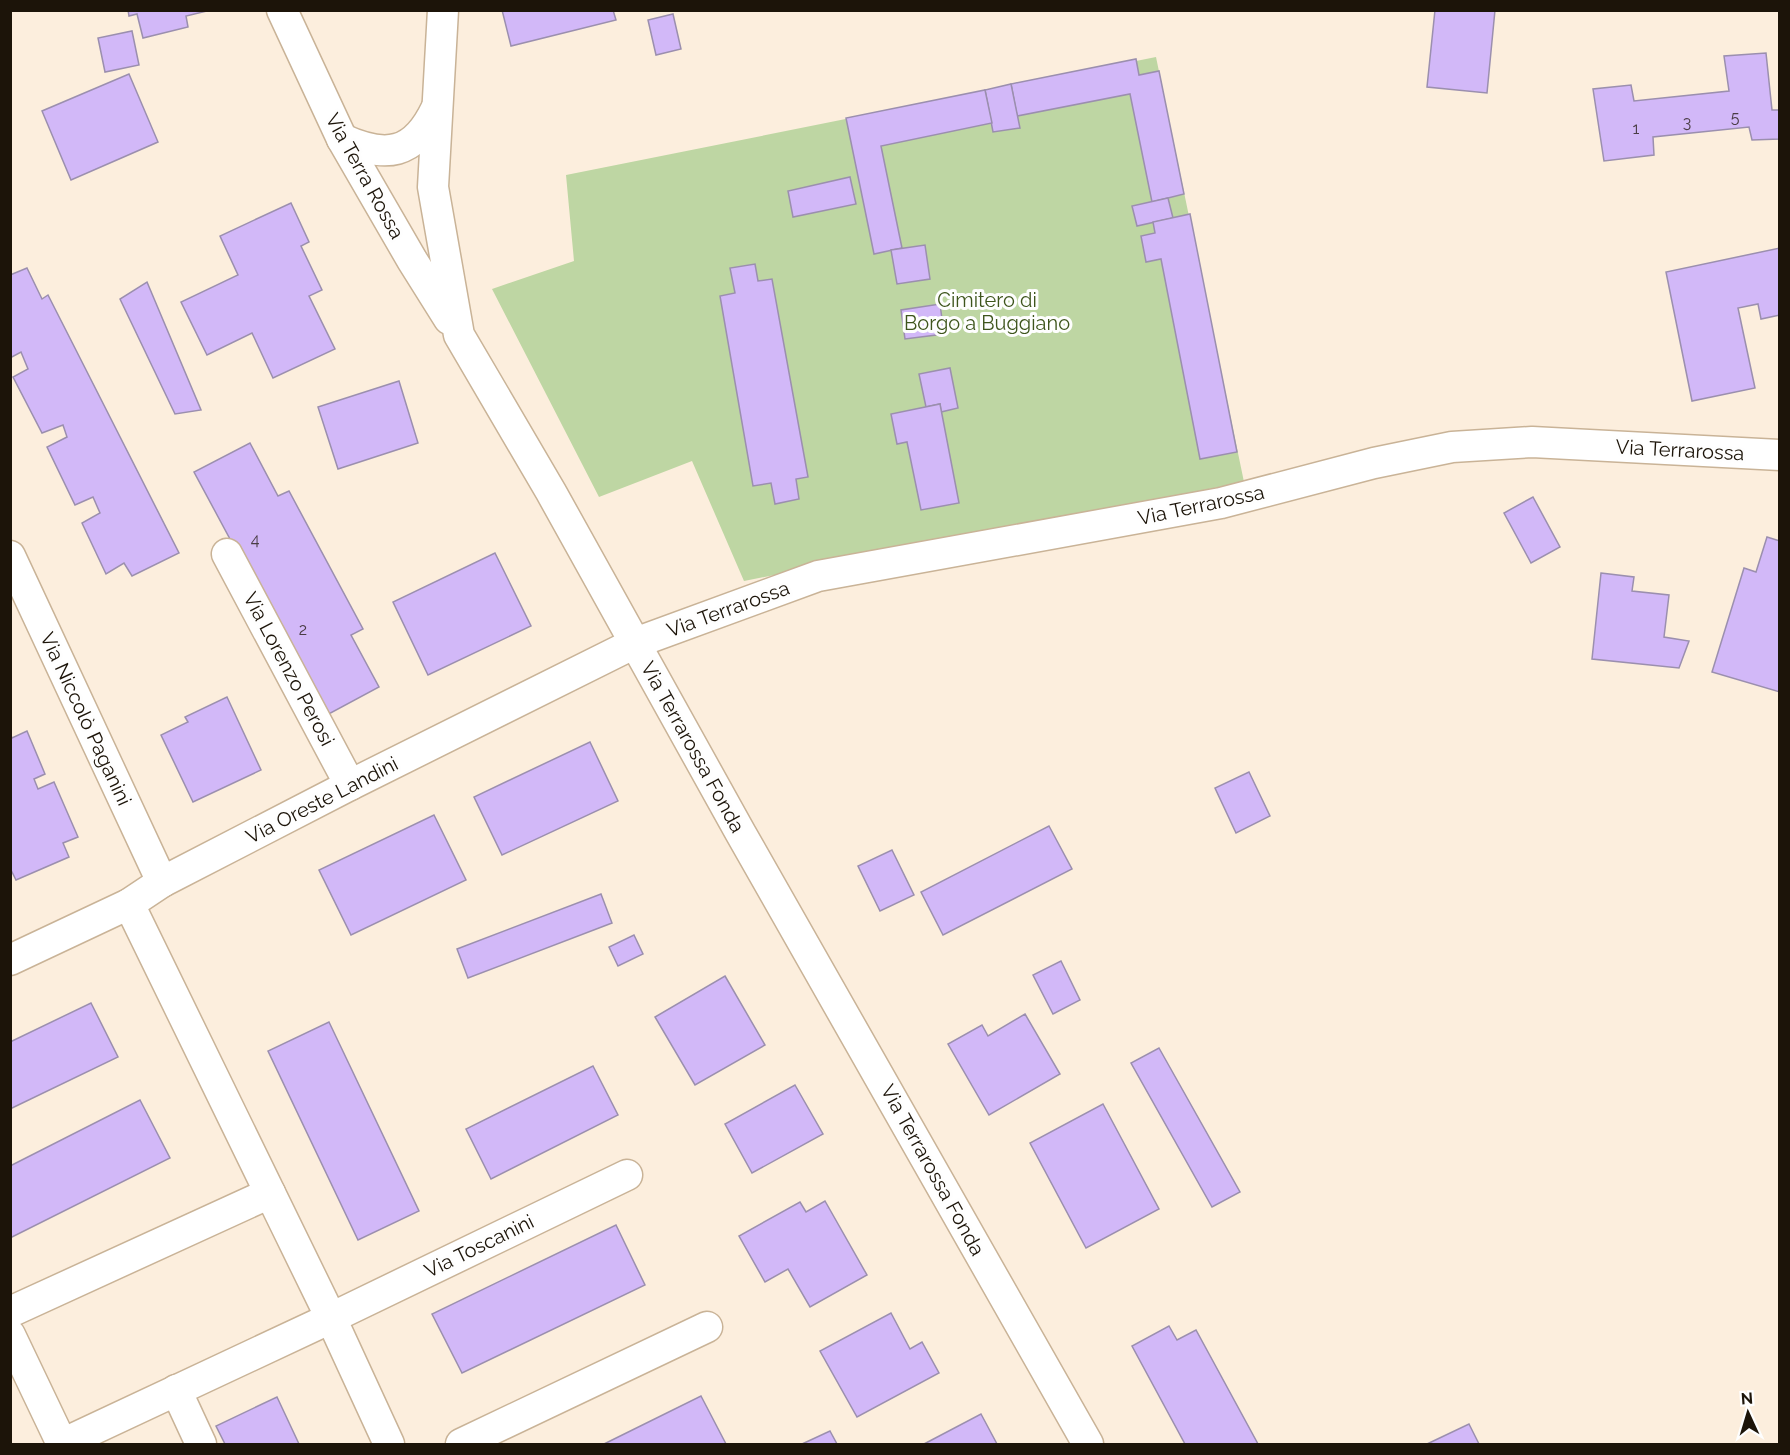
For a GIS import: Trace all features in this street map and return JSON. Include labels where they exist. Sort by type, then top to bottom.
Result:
[{"type":"street","name":"Via Terra Rossa","points":[[282,10],[342,139],[412,260],[459,335]]},
{"type":"street","name":"Via Terrarossa Fonda","points":[[443,10],[433,187],[459,335],[1088,1444]]},
{"type":"street","points":[[342,139],[377,152],[406,146],[426,129],[436,109]]},
{"type":"street","name":"Via Terrarossa","points":[[635,643],[818,576],[1221,503],[1374,464],[1452,447],[1532,442],[1779,455]]},
{"type":"street","name":"Via Lorenzo Perosi","points":[[227,554],[350,785]]},
{"type":"street","name":"Via Niccolò Paganini","points":[[10,555],[162,882]]},
{"type":"street","name":"Via Oreste Landini","points":[[10,960],[129,904],[162,882],[350,785],[635,643]]},
{"type":"street","points":[[129,904],[390,1444]]},
{"type":"street","name":"Via Toscanini","points":[[10,1335],[62,1444],[331,1318],[627,1175]]},
{"type":"street","points":[[10,1312],[270,1193]]},
{"type":"street","points":[[461,1444],[707,1328]]},
{"type":"street","points":[[176,1390],[201,1444]]},
{"type":"green space","name":"Cimitero di Borgo a Buggiano","points":[[1156,57],[1244,482],[744,581],[692,461],[599,497],[492,289],[574,261],[566,175]]},
{"type":"building","points":[[128,10],[211,10],[186,16],[188,27],[143,38],[137,14],[129,16]]},
{"type":"building","points":[[502,10],[613,10],[616,20],[511,46]]},
{"type":"building","points":[[1435,10],[1495,10],[1487,93],[1427,87]]},
{"type":"building","points":[[673,14],[681,49],[656,55],[648,20]]},
{"type":"building","points":[[132,31],[139,65],[105,72],[98,38]]},
{"type":"building","points":[[1766,53],[1772,110],[1780,110],[1780,139],[1752,140],[1749,127],[1653,137],[1654,155],[1604,161],[1593,89],[1631,85],[1634,101],[1729,91],[1724,56]]},
{"type":"building","points":[[1136,59],[1139,75],[1159,71],[1184,194],[1152,202],[1130,94],[1017,116],[1011,84]]},
{"type":"building","points":[[129,74],[158,142],[71,180],[42,111]]},
{"type":"building","points":[[1011,84],[1020,128],[993,132],[985,90]]},
{"type":"building","points":[[985,90],[992,123],[881,146],[902,248],[874,254],[846,118]]},
{"type":"building","points":[[850,177],[856,204],[793,217],[788,191]]},
{"type":"building","points":[[1168,198],[1173,218],[1137,226],[1132,206]]},
{"type":"building","points":[[291,203],[309,242],[301,246],[322,290],[309,296],[335,349],[273,378],[252,333],[207,355],[181,302],[238,275],[220,236]]},
{"type":"building","points":[[1190,214],[1237,452],[1200,459],[1161,259],[1146,262],[1141,236],[1155,233],[1153,222]]},
{"type":"building","points":[[925,245],[930,279],[897,284],[891,250]]},
{"type":"building","points":[[1780,248],[1780,315],[1761,319],[1758,304],[1738,308],[1755,388],[1692,401],[1666,272]]},
{"type":"building","points":[[755,264],[758,281],[772,279],[808,477],[796,479],[799,499],[775,504],[771,483],[753,486],[720,296],[735,293],[730,268]]},
{"type":"building","points":[[27,268],[42,299],[48,295],[179,553],[132,576],[124,563],[106,574],[82,523],[100,513],[93,497],[75,505],[47,447],[67,437],[63,425],[42,433],[13,377],[28,369],[21,352],[10,358],[10,275]]},
{"type":"building","points":[[147,282],[201,410],[175,414],[120,299]]},
{"type":"building","points":[[940,304],[944,334],[905,339],[901,310]]},
{"type":"building","points":[[950,368],[958,408],[941,412],[940,404],[926,407],[919,374]]},
{"type":"building","points":[[399,381],[418,443],[338,469],[318,407]]},
{"type":"building","points":[[940,404],[959,503],[921,510],[907,442],[897,444],[891,414]]},
{"type":"building","points":[[250,443],[278,496],[289,491],[363,629],[351,635],[379,687],[325,716],[194,472]]},
{"type":"building","points":[[1533,497],[1560,547],[1531,563],[1504,513]]},
{"type":"building","points":[[1767,537],[1780,541],[1780,692],[1712,672],[1744,568],[1756,572]]},
{"type":"building","points":[[495,553],[531,626],[428,675],[393,602]]},
{"type":"building","points":[[1601,573],[1634,577],[1632,591],[1669,595],[1664,637],[1689,641],[1679,668],[1592,659]]},
{"type":"building","points":[[227,697],[261,770],[193,802],[161,735],[188,722],[185,717]]},
{"type":"building","points":[[27,731],[45,774],[34,779],[38,789],[54,782],[78,837],[63,843],[69,857],[16,880],[10,868],[10,733],[12,738]]},
{"type":"building","points":[[590,742],[618,801],[502,855],[474,797]]},
{"type":"building","points":[[1249,772],[1270,816],[1236,833],[1215,788]]},
{"type":"building","points":[[434,815],[466,880],[351,935],[319,870]]},
{"type":"building","points":[[1049,826],[1072,869],[943,935],[921,892]]},
{"type":"building","points":[[892,850],[914,895],[880,911],[858,866]]},
{"type":"building","points":[[601,894],[612,923],[468,978],[457,949]]},
{"type":"building","points":[[634,935],[643,954],[618,966],[609,947]]},
{"type":"building","points":[[1061,961],[1080,1000],[1053,1014],[1033,975]]},
{"type":"building","points":[[725,976],[765,1045],[695,1085],[655,1017]]},
{"type":"building","points":[[91,1003],[118,1057],[10,1109],[10,1042]]},
{"type":"building","points":[[1025,1014],[1060,1074],[989,1115],[948,1044],[982,1025],[988,1036]]},
{"type":"building","points":[[329,1022],[419,1211],[358,1240],[268,1051]]},
{"type":"building","points":[[1159,1048],[1240,1192],[1212,1207],[1131,1063]]},
{"type":"building","points":[[593,1066],[618,1115],[491,1179],[466,1129]]},
{"type":"building","points":[[795,1085],[823,1134],[752,1173],[725,1124]]},
{"type":"building","points":[[140,1100],[170,1158],[10,1238],[10,1166]]},
{"type":"building","points":[[1103,1104],[1159,1209],[1086,1248],[1030,1143]]},
{"type":"building","points":[[825,1201],[867,1275],[810,1307],[788,1269],[765,1282],[739,1236],[800,1202],[806,1212]]},
{"type":"building","points":[[616,1225],[645,1285],[462,1373],[432,1314]]},
{"type":"building","points":[[891,1313],[910,1349],[922,1342],[939,1373],[857,1417],[820,1351]]},
{"type":"building","points":[[1169,1326],[1177,1340],[1196,1330],[1258,1444],[1185,1444],[1132,1346]]},
{"type":"building","points":[[701,1396],[726,1444],[604,1444]]},
{"type":"building","points":[[277,1397],[299,1444],[225,1444],[216,1426]]},
{"type":"building","points":[[981,1414],[997,1444],[924,1444]]},
{"type":"building","points":[[1469,1424],[1479,1444],[1427,1444]]},
{"type":"building","points":[[830,1431],[837,1444],[802,1444]]}]
